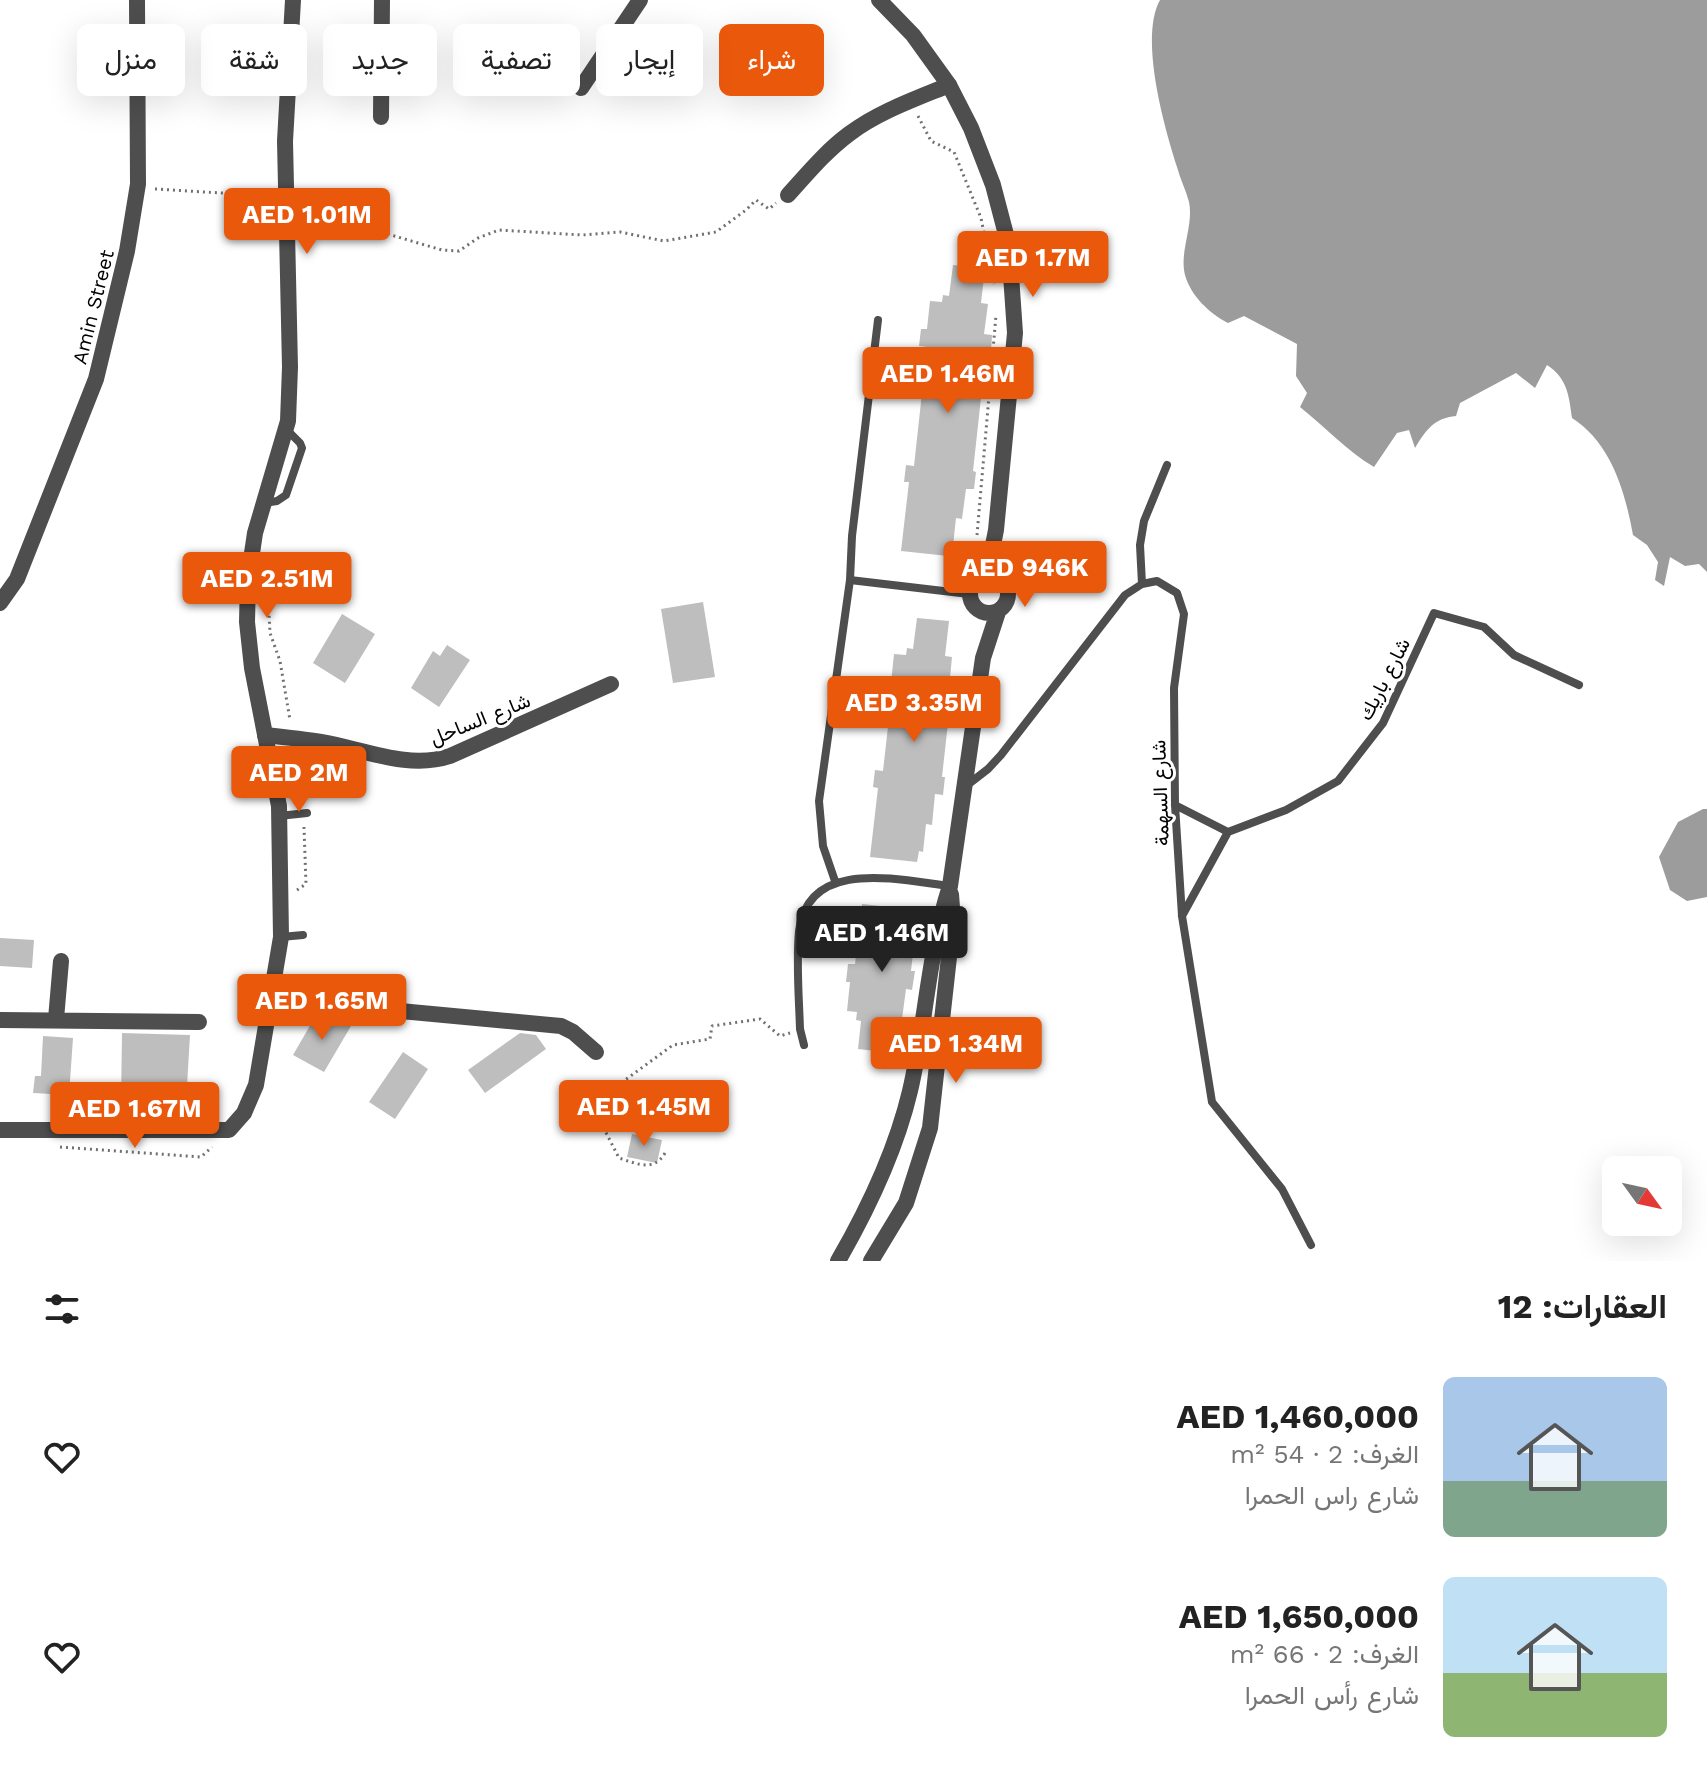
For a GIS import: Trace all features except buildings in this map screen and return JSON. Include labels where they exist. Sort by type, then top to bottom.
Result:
[{"type":"street","name":"Amin Street","points":[[0,603],[17,579],[96,379],[127,251],[138,184],[137,0]]},
{"type":"street","points":[[0,1130],[229,1130],[244,1113],[256,1085],[281,937],[281,901],[279,816],[247,622],[248,580],[263,503],[286,429],[290,367],[285,141],[293,0]]},
{"type":"street","points":[[381,117],[382,0]]},
{"type":"street","points":[[581,88],[640,0]]},
{"type":"street","points":[[838,1261],[855,1232],[901,1123],[911,1089],[940,917],[950,886],[983,658],[983,627],[969,594],[974,574],[991,555],[996,530],[1015,333],[1009,246],[993,185],[971,128],[949,85],[913,35],[879,0]]},
{"type":"street","points":[[788,195],[851,132],[910,101],[949,85]]},
{"type":"street","points":[[983,658],[998,612],[1007,602],[1008,595],[996,530]]},
{"type":"street","points":[[974,574],[993,575],[1004,582]]},
{"type":"street","points":[[978,611],[985,614],[998,612]]},
{"type":"street","name":"شارع الساحل","points":[[265,735],[416,761],[437,760],[611,684]]},
{"type":"street","points":[[871,1261],[906,1203],[930,1128],[953,921],[950,886]]},
{"type":"street","points":[[56,1019],[61,961]]},
{"type":"street","points":[[272,999],[561,1026],[596,1052]]},
{"type":"street","points":[[0,1020],[199,1022]]},
{"type":"lane","points":[[835,881],[823,846],[819,801],[850,580],[852,536],[878,320]]},
{"type":"lane","points":[[963,786],[984,772],[1001,755],[1125,595],[1142,584],[1140,545],[1144,521],[1167,465]]},
{"type":"lane","points":[[850,580],[969,594]]},
{"type":"lane","name":"شارع السهمة","points":[[1142,584],[1157,581],[1177,593],[1184,614],[1174,688],[1175,805],[1182,916],[1212,1102],[1282,1189],[1311,1245]]},
{"type":"lane","name":"شارع باريك","points":[[1228,832],[1286,810],[1338,781],[1383,723],[1434,613],[1484,627],[1514,655],[1579,685]]},
{"type":"lane","points":[[1175,805],[1228,832],[1182,916]]},
{"type":"lane","points":[[279,816],[305,813]]},
{"type":"lane","points":[[804,1045],[800,1029],[799,928],[804,910],[818,894],[835,881],[887,878],[950,886]]},
{"type":"lane","points":[[281,937],[303,935]]},
{"type":"path","points":[[910,101],[931,141],[954,152],[981,218],[995,286]]},
{"type":"path","points":[[148,188],[365,202],[372,210],[355,218],[357,225],[442,250],[459,251],[478,238],[499,230],[582,235],[620,232],[664,241],[690,238],[716,232],[756,200],[769,209],[788,195]]},
{"type":"path","points":[[977,537],[996,316]]},
{"type":"path","points":[[946,591],[947,581],[974,574]]},
{"type":"path","points":[[259,579],[268,593],[270,633],[280,661],[305,813],[306,884],[281,901]]},
{"type":"path","points":[[665,1153],[659,1163],[651,1166],[619,1158],[599,1119],[621,1083],[673,1045],[710,1039],[712,1026],[760,1019],[780,1036],[799,1031]]},
{"type":"path","points":[[46,1147],[201,1157],[229,1130]]},
{"type":"shaded area","points":[[1160,0],[1707,0],[1707,572],[1699,564],[1685,566],[1670,557],[1664,586],[1655,580],[1658,562],[1647,545],[1633,535],[1626,502],[1614,469],[1597,441],[1572,418],[1563,381],[1547,365],[1535,388],[1516,373],[1460,403],[1456,416],[1442,419],[1431,426],[1415,448],[1409,430],[1397,433],[1374,467],[1300,407],[1307,393],[1296,376],[1297,344],[1244,316],[1228,323],[1221,319],[1196,297],[1185,275],[1189,202],[1166,129],[1153,59],[1154,16]]},
{"type":"shaded area","points":[[1707,809],[1707,897],[1687,901],[1670,890],[1659,857],[1678,822]]}]
